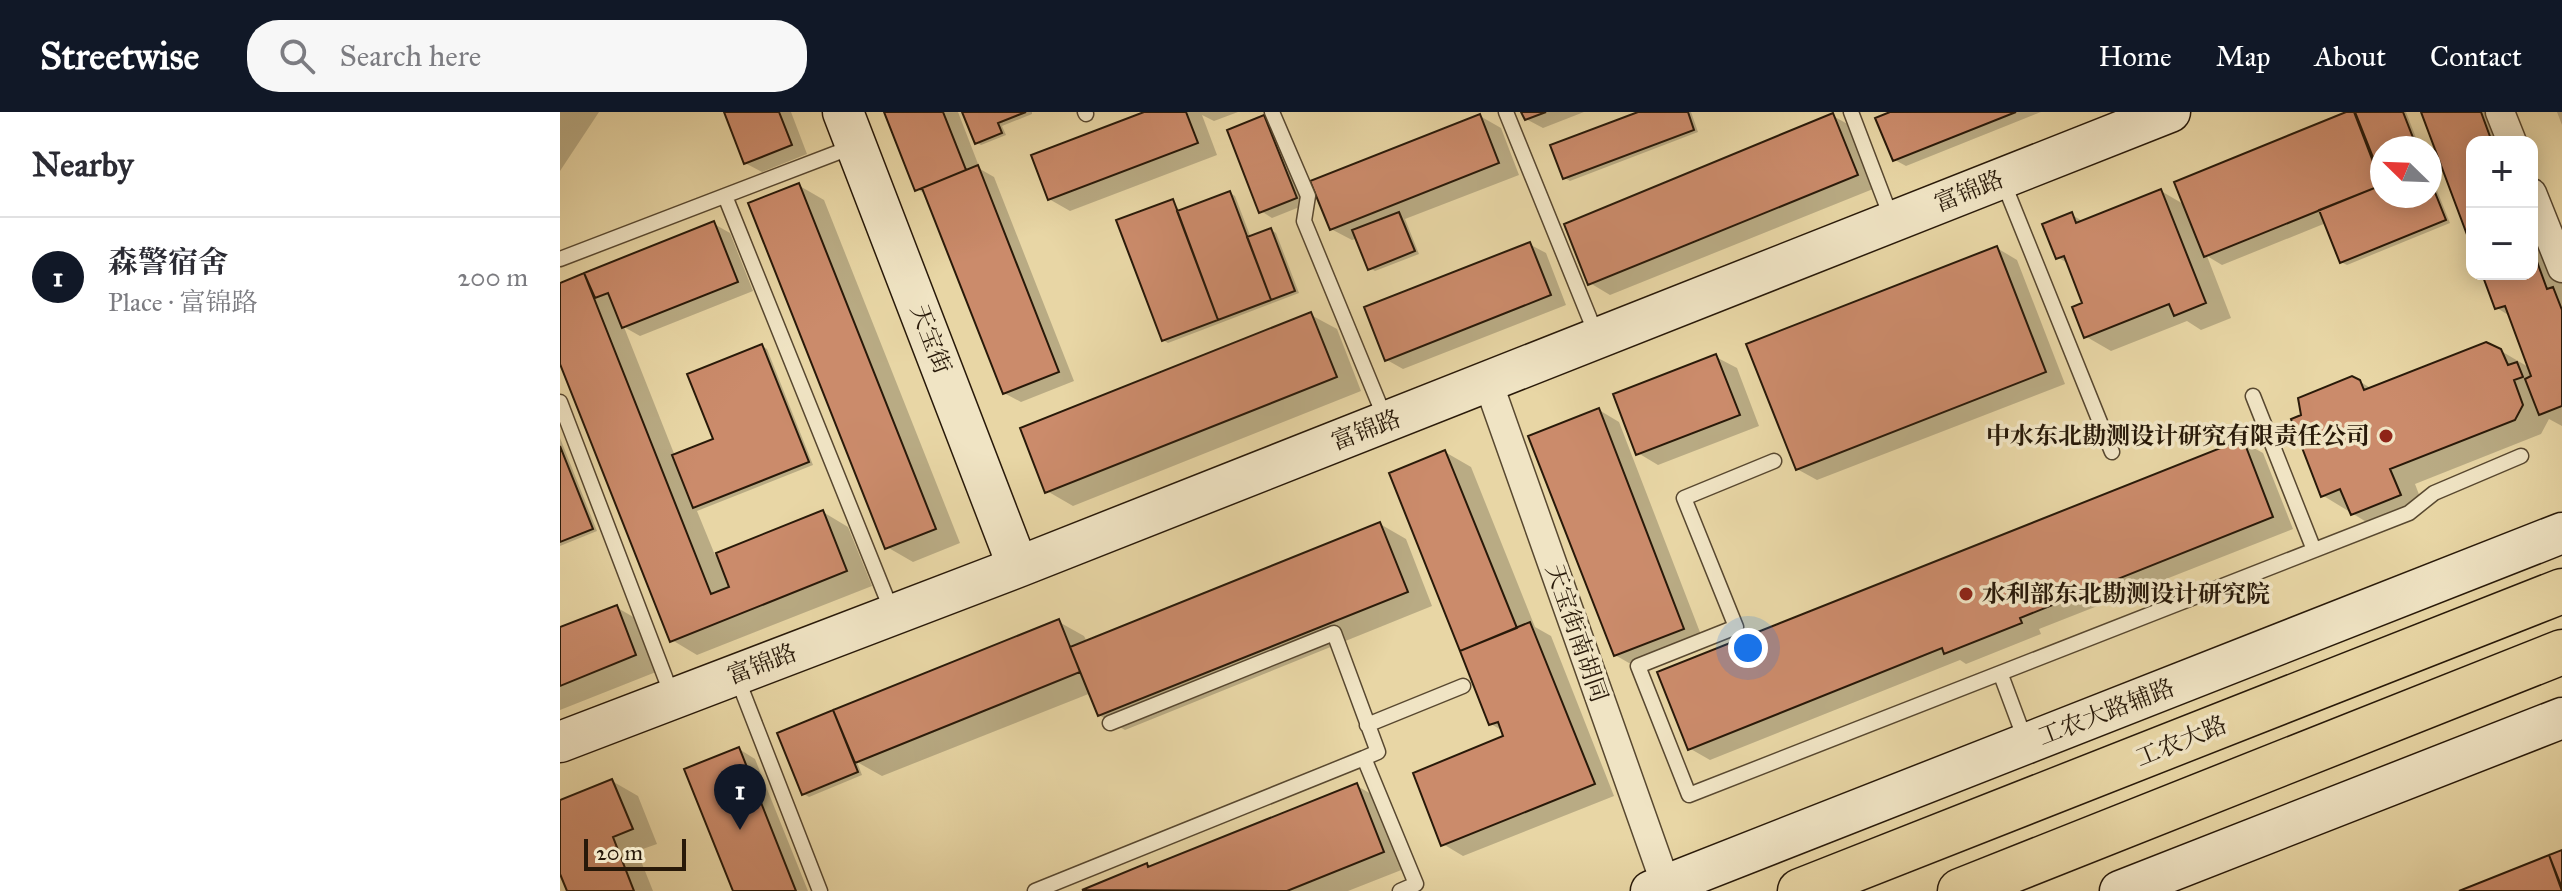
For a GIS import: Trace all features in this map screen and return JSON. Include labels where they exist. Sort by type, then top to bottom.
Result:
[{"type":"main road","name":"工农大路","points":[[1800,891],[2562,591]]},
{"type":"main road","points":[[1960,891],[2562,652]]},
{"type":"street","name":"富锦路","points":[[560,742],[1018,567],[2170,112]]},
{"type":"street","points":[[2500,112],[2510,136]]},
{"type":"street","name":"天宝街","points":[[850,129],[1018,567]]},
{"type":"street","points":[[2538,208],[2562,268]]},
{"type":"street","name":"天宝街南胡同","points":[[1488,382],[1658,888]]},
{"type":"street","name":"工农大路辅路","points":[[1658,888],[2562,533]]},
{"type":"street","points":[[2120,891],[2562,718]]},
{"type":"lane","points":[[1272,112],[1308,196],[1304,221],[1386,422]]},
{"type":"lane","points":[[1506,112],[1598,338]]},
{"type":"lane","points":[[1851,112],[1893,222]]},
{"type":"lane","points":[[560,259],[725,196],[850,129]]},
{"type":"lane","points":[[2002,178],[2112,452]]},
{"type":"lane","points":[[725,196],[894,614]]},
{"type":"lane","points":[[2253,396],[2314,550]]},
{"type":"lane","points":[[560,402],[673,699]]},
{"type":"lane","points":[[1774,461],[1684,498],[1736,627],[1638,666],[1689,795],[2409,513],[2434,493],[2521,456]]},
{"type":"lane","points":[[1035,891],[1378,752],[1334,633],[1110,723]]},
{"type":"lane","points":[[736,675],[820,891]]},
{"type":"lane","points":[[2001,675],[2027,743]]},
{"type":"lane","points":[[1367,725],[1463,686]]},
{"type":"lane","points":[[1364,758],[1416,884],[1400,891]]},
{"type":"building","points":[[724,112],[779,112],[792,145],[744,164]]},
{"type":"building","points":[[884,112],[943,112],[966,170],[915,191]]},
{"type":"building","points":[[962,112],[1026,112],[998,123],[1002,133],[975,144]]},
{"type":"building","points":[[1144,112],[1186,112],[1198,143],[1048,200],[1031,155]]},
{"type":"building","points":[[1521,112],[1546,112],[1525,120]]},
{"type":"building","points":[[1638,112],[1688,112],[1694,130],[1563,179],[1550,145]]},
{"type":"building","points":[[1890,112],[2016,112],[1893,161],[1875,118]]},
{"type":"building","points":[[2346,112],[2354,112],[2370,154],[2370,190],[2204,257],[2174,182]]},
{"type":"building","points":[[2355,112],[2403,112],[2412,136],[2370,136],[2370,150]]},
{"type":"building","points":[[2421,112],[2481,112],[2490,136],[2466,136],[2466,232],[2442,168],[2442,136],[2430,136]]},
{"type":"building","points":[[1833,113],[1858,175],[1588,285],[1564,224]]},
{"type":"building","points":[[1480,114],[1499,163],[1330,230],[1310,181]]},
{"type":"building","points":[[1264,115],[1297,198],[1259,213],[1227,130]]},
{"type":"building","points":[[978,165],[1059,372],[1003,394],[922,188]]},
{"type":"building","points":[[799,183],[936,529],[885,549],[748,203]]},
{"type":"building","points":[[2161,189],[2206,303],[2174,316],[2169,304],[2084,338],[2072,307],[2082,303],[2064,256],[2056,259],[2042,224],[2072,212],[2076,223]]},
{"type":"building","points":[[2370,190],[2370,208],[2441,208],[2446,220],[2340,263],[2319,210]]},
{"type":"building","points":[[1230,191],[1271,300],[1218,320],[1177,211]]},
{"type":"building","points":[[1173,199],[1218,320],[1162,341],[1116,220]]},
{"type":"building","points":[[1399,212],[1415,251],[1368,270],[1352,230]]},
{"type":"building","points":[[714,221],[738,282],[622,328],[608,293],[595,298],[584,273]]},
{"type":"building","points":[[1271,228],[1295,291],[1271,300],[1247,237]]},
{"type":"building","points":[[1530,242],[1551,295],[1385,361],[1364,307]]},
{"type":"building","points":[[1997,246],[2046,372],[1796,470],[1746,344]]},
{"type":"building","points":[[2538,264],[2547,289],[2553,287],[2562,310],[2562,406],[2539,415],[2525,379],[2531,376],[2505,306],[2495,309],[2484,280],[2538,280]]},
{"type":"building","points":[[584,273],[711,594],[729,587],[716,553],[823,510],[847,571],[670,642],[560,364],[560,283]]},
{"type":"building","points":[[1311,312],[1337,377],[1045,493],[1020,428]]},
{"type":"building","name":"中水东北勘测设计研究有限责任公司","points":[[2486,342],[2501,349],[2508,365],[2517,362],[2523,377],[2514,380],[2523,405],[2515,420],[2390,469],[2401,495],[2351,515],[2340,489],[2321,497],[2291,419],[2301,415],[2298,398],[2352,376],[2360,380],[2364,390]]},
{"type":"building","points":[[762,344],[809,462],[693,508],[672,455],[713,439],[687,374]]},
{"type":"building","points":[[1716,354],[1740,415],[1636,455],[1613,394]]},
{"type":"building","points":[[1599,408],[1684,629],[1614,656],[1528,436]]},
{"type":"building","name":"水利部东北勘测设计研究院","points":[[2243,439],[2273,517],[2020,618],[2022,623],[1944,654],[1942,648],[1688,750],[1657,672]]},
{"type":"building","points":[[560,446],[593,529],[560,542]]},
{"type":"building","points":[[1445,450],[1517,628],[1460,651],[1389,473]]},
{"type":"building","points":[[1380,522],[1408,592],[1098,716],[1070,647]]},
{"type":"building","points":[[617,605],[636,655],[560,686],[560,627]]},
{"type":"building","points":[[1059,619],[1080,672],[855,763],[833,710]]},
{"type":"building","points":[[1530,622],[1595,784],[1441,846],[1413,773],[1503,736],[1498,722],[1489,725],[1460,651]]},
{"type":"building","points":[[833,710],[858,772],[802,795],[777,733]]},
{"type":"building","points":[[739,747],[796,891],[733,891],[684,769]]},
{"type":"building","points":[[612,779],[633,829],[613,837],[634,891],[567,891],[560,874],[560,800]]},
{"type":"building","points":[[1357,783],[1384,852],[1287,891],[1082,890],[1147,863],[1148,867]]},
{"type":"building","points":[[2562,850],[2562,888],[2549,855]]},
{"type":"building","points":[[2549,855],[2562,891],[2459,891]]},
{"type":"place","name":"中水东北勘测设计研究有限责任公司","points":[[2386,436]]},
{"type":"place","name":"水利部东北勘测设计研究院","points":[[1966,594]]},
{"type":"place","name":"森警宿舍","points":[[740,830]]}]
